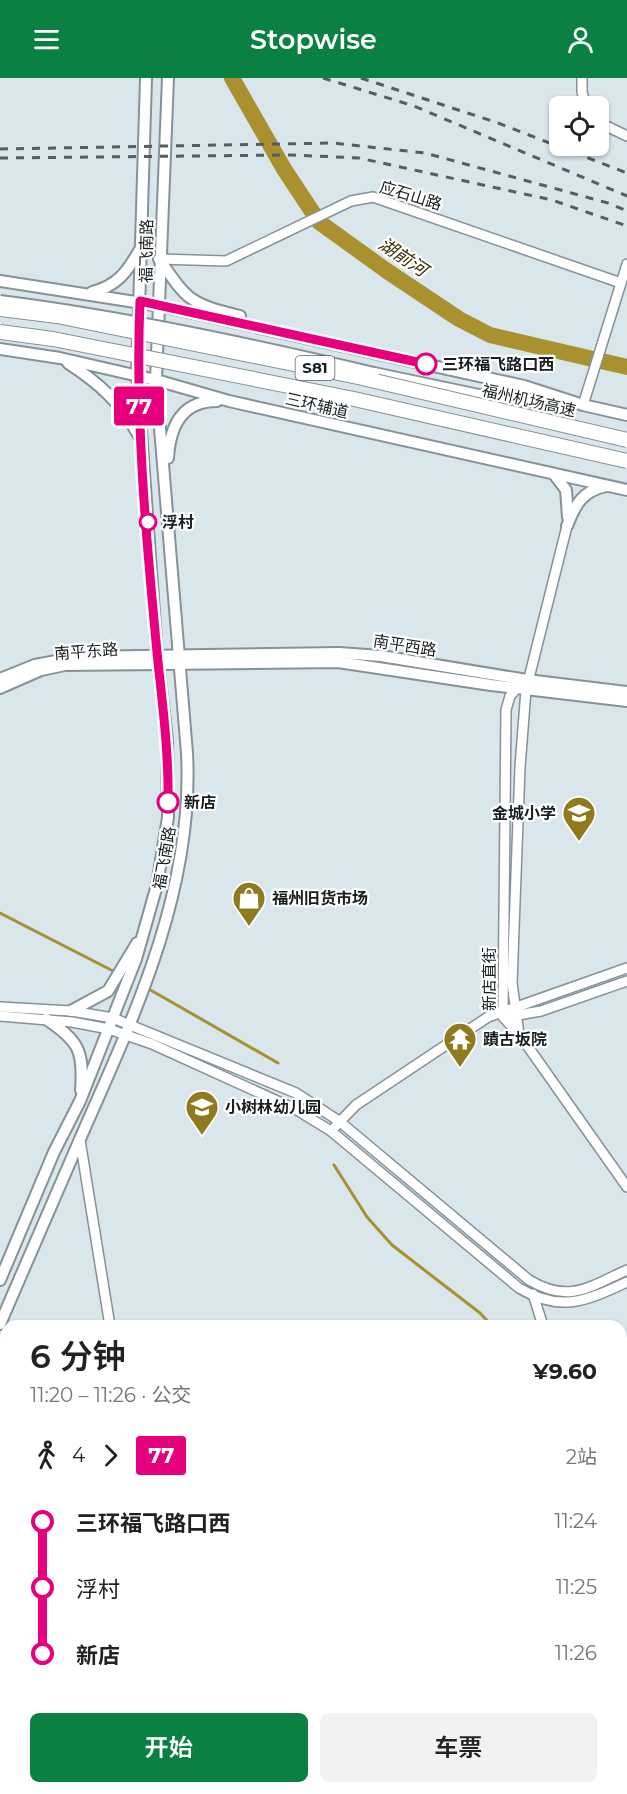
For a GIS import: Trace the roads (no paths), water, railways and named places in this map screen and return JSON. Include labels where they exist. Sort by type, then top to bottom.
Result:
[{"type":"highway","name":"福州机场高速","points":[[0,309],[57,316],[358,377],[627,440]]},
{"type":"highway","name":"S81","points":[[0,332],[53,339],[342,397],[627,460]]},
{"type":"main road","name":"福飞南路","points":[[0,1280],[54,1152],[80,1101],[123,995],[133,957],[146,927],[161,863],[168,816],[167,739],[158,659],[137,375],[146,78]]},
{"type":"main road","name":"福飞南路","points":[[2,1320],[128,1029],[152,966],[171,902],[186,821],[188,766],[156,380],[161,306],[159,259],[168,78]]},
{"type":"main road","points":[[86,293],[117,282],[141,248]]},
{"type":"main road","points":[[159,259],[182,291],[199,305],[277,324],[317,340]]},
{"type":"main road","points":[[0,281],[140,301],[524,386],[583,405],[627,415]]},
{"type":"main road","points":[[0,301],[76,311],[202,333],[493,398],[583,405]]},
{"type":"main road","name":"三环辅道","points":[[0,349],[60,358],[137,375],[229,401],[627,490]]},
{"type":"main road","points":[[60,358],[107,391],[121,406],[142,441]]},
{"type":"main road","points":[[167,497],[172,431],[179,416],[191,405],[206,401],[229,401]]},
{"type":"main road","points":[[553,474],[560,479],[566,490],[567,526]]},
{"type":"main road","points":[[567,526],[584,494],[608,486]]},
{"type":"main road","name":"南平西路","points":[[178,658],[363,654],[523,686],[627,701]]},
{"type":"main road","name":"南平东路","points":[[0,679],[35,665],[66,658],[158,659]]},
{"type":"main road","name":"南平东路","points":[[0,688],[41,670],[65,665],[178,658]]},
{"type":"main road","name":"南平西路","points":[[523,686],[627,692]]},
{"type":"main road","points":[[71,1011],[108,991],[133,957]]},
{"type":"main road","points":[[46,1019],[65,1032],[78,1046],[83,1069],[80,1101]]},
{"type":"street","points":[[582,78],[583,96]]},
{"type":"street","points":[[609,127],[627,136]]},
{"type":"street","name":"应石山路","points":[[159,259],[226,261],[356,199],[378,198],[621,283]]},
{"type":"street","points":[[583,405],[590,376],[627,264]]},
{"type":"street","name":"新店直街","points":[[519,1034],[515,1012],[523,686],[567,526]]},
{"type":"street","name":"新店直街","points":[[519,1034],[502,1014],[507,826],[506,710],[510,696],[523,686]]},
{"type":"street","points":[[515,1012],[627,968]]},
{"type":"street","points":[[331,1131],[339,1120],[356,1105],[488,1017],[515,1012],[541,1011],[627,981]]},
{"type":"street","points":[[0,1007],[71,1011],[128,1029],[276,1084],[339,1120],[529,1280],[550,1291],[570,1293],[627,1270]]},
{"type":"street","points":[[0,1016],[111,1023]]},
{"type":"street","points":[[128,1029],[287,1105],[331,1131],[519,1288],[534,1297],[560,1304],[578,1302],[627,1282]]},
{"type":"street","points":[[519,1034],[627,1187]]},
{"type":"street","points":[[80,1140],[109,1320]]},
{"type":"street","points":[[529,1280],[541,1320]]},
{"type":"waterway","name":"湖前河","points":[[232,78],[284,169],[319,222],[459,319],[490,335],[627,367]]},
{"type":"waterway","points":[[0,913],[117,973]]},
{"type":"waterway","points":[[147,988],[278,1063]]},
{"type":"waterway","points":[[334,1165],[367,1217],[392,1245],[486,1320]]},
{"type":"railway","points":[[323,78],[414,106],[627,196]]},
{"type":"railway","points":[[361,78],[498,123],[627,173]]},
{"type":"railway","points":[[0,149],[333,143],[425,153],[608,203],[627,211]]},
{"type":"railway","points":[[0,158],[292,155],[359,158],[552,200],[627,226]]},
{"type":"place","name":"三环福飞路口西","points":[[426,364]]},
{"type":"place","name":"浮村","points":[[148,522]]},
{"type":"place","name":"新店","points":[[168,802]]},
{"type":"place","name":"金城小学","points":[[579,842]]},
{"type":"place","name":"福州旧货市场","points":[[249,927]]},
{"type":"place","name":"蹟古坂院","points":[[460,1068]]},
{"type":"place","name":"小树林幼儿园","points":[[202,1136]]}]
